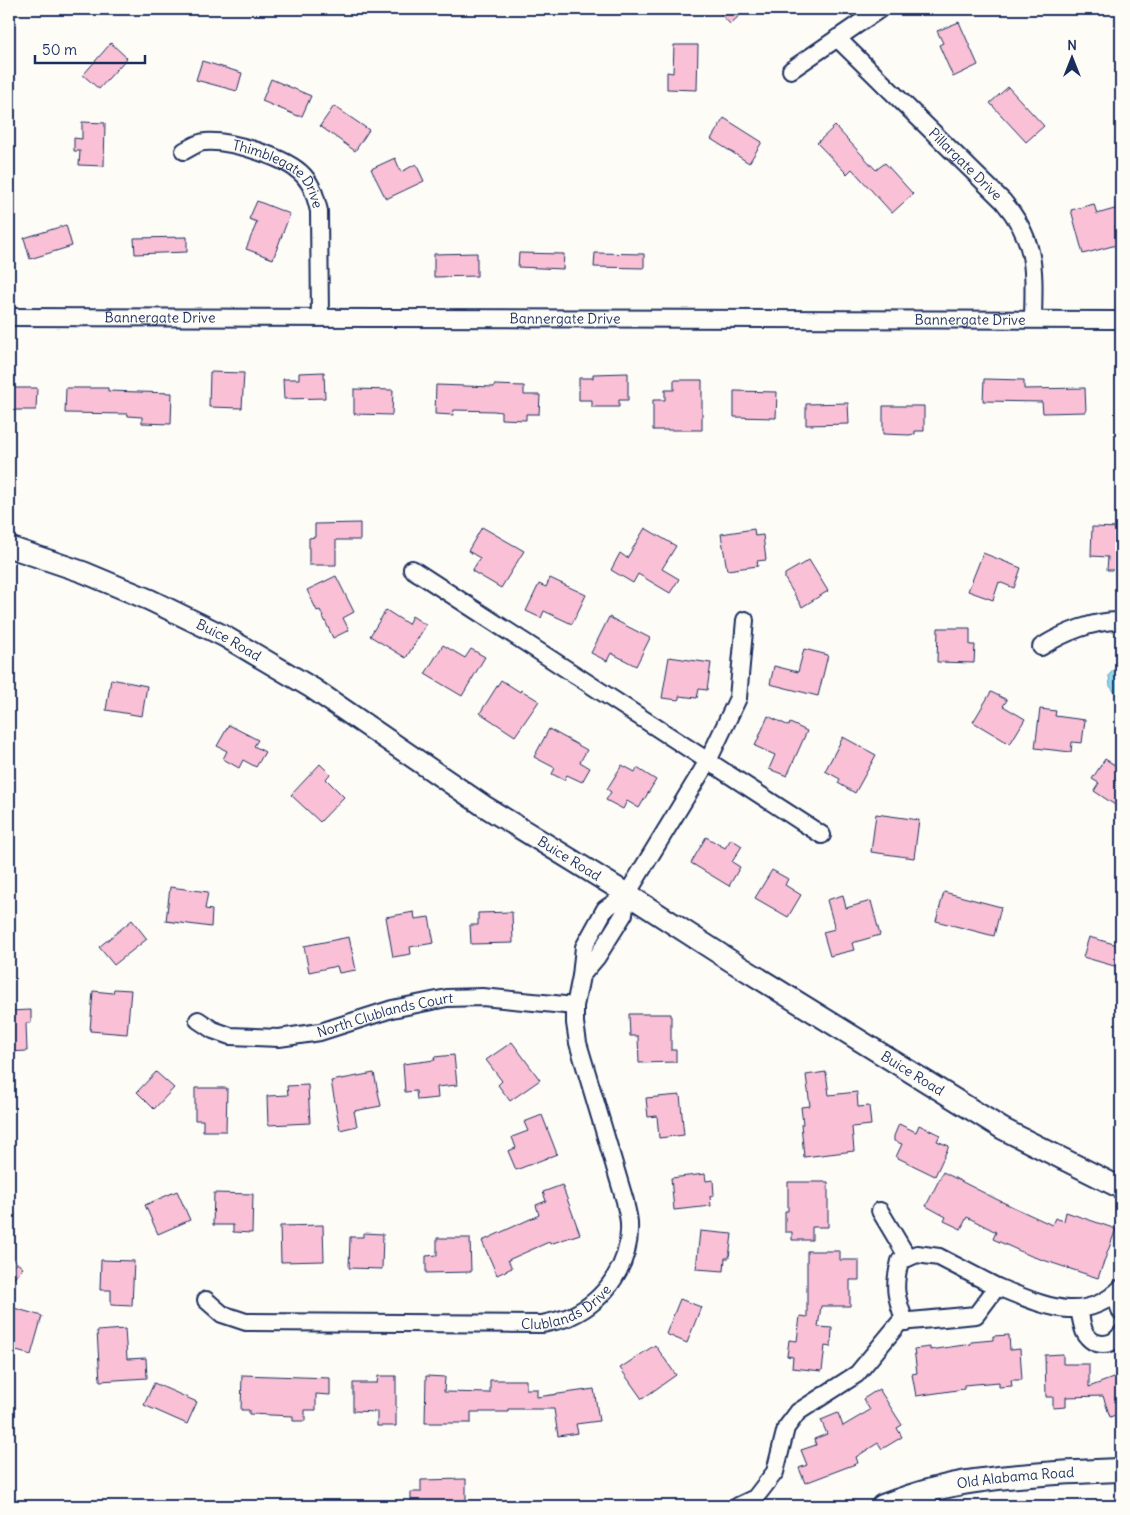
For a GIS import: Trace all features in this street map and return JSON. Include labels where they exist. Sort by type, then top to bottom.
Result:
[{"type":"main road","name":"Old Alabama Road","points":[[882,1506],[912,1495],[974,1481],[1121,1470]]},
{"type":"street","points":[[791,70],[880,9]]},
{"type":"street","name":"Pillargate Drive","points":[[837,38],[1003,201],[1014,215],[1027,238],[1033,259],[1033,320]]},
{"type":"street","name":"Thimblegate Drive","points":[[184,151],[202,142],[223,142],[282,160],[295,167],[306,178],[316,195],[319,211],[320,318]]},
{"type":"street","name":"Bannergate Drive","points":[[9,317],[1121,320]]},
{"type":"street","name":"Buice Road","points":[[9,547],[83,572],[150,600],[224,636],[312,688],[484,806],[1003,1129],[1121,1188]]},
{"type":"street","points":[[412,569],[822,835]]},
{"type":"street","name":"Clublands Drive","points":[[206,1300],[222,1314],[246,1322],[542,1324],[571,1317],[593,1303],[610,1286],[621,1266],[628,1244],[629,1224],[625,1201],[578,1043],[575,1006],[581,976],[597,957],[624,914],[627,894],[708,761],[738,698],[745,620]]},
{"type":"street","points":[[1041,647],[1075,630],[1112,621],[1121,621]]},
{"type":"street","name":"North Clublands Court","points":[[198,1020],[213,1030],[230,1036],[279,1038],[320,1032],[392,1008],[447,998],[482,997],[575,1006]]},
{"type":"street","points":[[880,1211],[908,1258]]},
{"type":"street","points":[[905,1322],[896,1296],[896,1276],[900,1261],[917,1254],[939,1257],[997,1286],[1049,1307],[1079,1310],[1118,1291],[1121,1312]]},
{"type":"street","points":[[738,1506],[755,1498],[775,1472],[786,1428],[798,1412],[857,1374],[900,1322],[976,1315],[997,1286]]},
{"type":"street","points":[[1079,1310],[1084,1332],[1095,1343],[1111,1343],[1121,1334]]},
{"type":"water","points":[[1121,662],[1121,701],[1110,686],[1109,675]]},
{"type":"building","points":[[716,9],[747,9],[730,24]]},
{"type":"building","points":[[959,22],[978,65],[953,77],[939,45],[943,43],[937,31]]},
{"type":"building","points":[[111,43],[127,58],[99,89],[83,75]]},
{"type":"building","points":[[674,45],[698,45],[697,90],[667,89],[667,72],[673,73]]},
{"type":"building","points":[[202,61],[242,73],[237,91],[196,80]]},
{"type":"building","points":[[271,79],[311,96],[302,116],[262,101]]},
{"type":"building","points":[[1008,87],[1044,126],[1026,142],[990,103]]},
{"type":"building","points":[[334,106],[369,130],[355,151],[320,126]]},
{"type":"building","points":[[724,118],[762,142],[749,163],[711,139]]},
{"type":"building","points":[[82,122],[105,123],[104,166],[79,165],[80,151],[74,151],[74,138],[82,139]]},
{"type":"building","points":[[835,126],[876,170],[885,163],[913,194],[892,213],[852,169],[847,174],[817,143]]},
{"type":"building","points":[[395,158],[401,172],[416,164],[424,181],[386,199],[371,169]]},
{"type":"building","points":[[257,201],[290,214],[273,259],[246,249],[257,222],[249,219]]},
{"type":"building","points":[[1094,204],[1097,214],[1118,208],[1121,224],[1115,226],[1120,244],[1083,254],[1071,210]]},
{"type":"building","points":[[66,225],[72,246],[30,259],[24,238]]},
{"type":"building","points":[[187,237],[187,252],[135,254],[134,238]]},
{"type":"building","points":[[477,253],[477,276],[434,277],[434,254]]},
{"type":"building","points":[[519,253],[564,254],[563,269],[518,267]]},
{"type":"building","points":[[595,253],[644,254],[644,268],[594,267]]},
{"type":"building","points":[[210,372],[244,373],[242,408],[209,407]]},
{"type":"building","points":[[324,372],[325,398],[284,399],[283,379],[299,379],[299,373]]},
{"type":"building","points":[[628,373],[628,400],[619,400],[619,407],[592,407],[592,400],[579,400],[579,378],[593,378],[593,374]]},
{"type":"building","points":[[984,379],[1024,380],[1024,389],[1085,388],[1086,412],[1043,413],[1042,402],[983,401]]},
{"type":"building","points":[[674,380],[702,380],[702,430],[653,430],[653,400],[665,400],[665,390],[674,390]]},
{"type":"building","points":[[436,385],[524,386],[524,395],[540,395],[539,414],[526,414],[526,420],[501,419],[501,412],[494,411],[454,410],[453,415],[435,414]]},
{"type":"building","points":[[9,388],[37,388],[36,410],[9,410]]},
{"type":"building","points":[[66,388],[108,388],[108,391],[172,393],[171,424],[142,423],[142,417],[128,416],[128,414],[65,413]]},
{"type":"building","points":[[354,389],[393,390],[392,415],[354,414]]},
{"type":"building","points":[[734,391],[777,392],[776,418],[734,417]]},
{"type":"building","points":[[848,403],[849,424],[806,425],[806,404]]},
{"type":"building","points":[[883,406],[924,406],[924,431],[915,431],[915,434],[909,435],[883,434]]},
{"type":"building","points":[[360,523],[360,540],[336,540],[336,565],[309,565],[309,538],[315,537],[315,524]]},
{"type":"building","points":[[482,527],[524,551],[501,588],[472,571],[480,558],[468,551]]},
{"type":"building","points":[[1092,527],[1121,528],[1121,570],[1107,570],[1108,557],[1091,556]]},
{"type":"building","points":[[645,528],[676,546],[662,569],[679,579],[670,593],[638,574],[633,583],[611,570],[620,553],[627,558]]},
{"type":"building","points":[[754,529],[755,536],[763,535],[766,560],[757,561],[758,566],[727,570],[721,534]]},
{"type":"building","points":[[983,553],[1021,568],[1014,588],[999,582],[993,600],[968,591]]},
{"type":"building","points":[[809,560],[828,591],[802,607],[785,579],[785,574]]},
{"type":"building","points":[[336,576],[354,612],[343,618],[349,630],[333,638],[320,610],[317,611],[307,590]]},
{"type":"building","points":[[550,578],[586,595],[572,624],[544,611],[541,618],[526,611],[539,584],[546,587]]},
{"type":"building","points":[[386,610],[408,624],[412,616],[426,625],[406,658],[370,636]]},
{"type":"building","points":[[609,617],[650,638],[636,666],[611,653],[607,661],[591,653]]},
{"type":"building","points":[[938,628],[970,628],[970,645],[975,645],[974,663],[937,662]]},
{"type":"building","points":[[443,645],[465,658],[471,649],[485,657],[462,696],[425,674]]},
{"type":"building","points":[[804,649],[828,655],[818,696],[770,684],[774,666],[798,672]]},
{"type":"building","points":[[669,657],[711,663],[707,690],[699,689],[697,698],[679,696],[679,700],[662,698]]},
{"type":"building","points":[[111,679],[147,686],[142,716],[106,710]]},
{"type":"building","points":[[501,680],[539,701],[515,736],[480,713]]},
{"type":"building","points":[[991,692],[1007,700],[1003,706],[1025,719],[1010,744],[973,722]]},
{"type":"building","points":[[1040,709],[1056,711],[1055,716],[1085,720],[1082,743],[1072,742],[1071,752],[1035,748]]},
{"type":"building","points":[[768,716],[789,726],[790,723],[807,731],[787,776],[769,769],[775,755],[755,746]]},
{"type":"building","points":[[229,725],[258,740],[254,746],[265,752],[256,767],[243,760],[239,768],[223,759],[227,751],[217,746]]},
{"type":"building","points":[[549,729],[587,750],[580,762],[590,768],[582,782],[567,775],[564,780],[552,774],[555,768],[534,757]]},
{"type":"building","points":[[843,737],[876,755],[855,793],[838,783],[840,779],[825,771]]},
{"type":"building","points":[[1105,759],[1121,769],[1121,809],[1094,791],[1099,783],[1092,779]]},
{"type":"building","points":[[320,764],[330,774],[326,779],[344,797],[320,822],[291,795]]},
{"type":"building","points":[[622,765],[635,772],[637,768],[656,780],[639,808],[627,801],[623,809],[606,800],[611,792],[607,789]]},
{"type":"building","points":[[876,814],[919,820],[914,858],[871,852]]},
{"type":"building","points":[[706,837],[725,848],[731,839],[742,846],[732,862],[740,867],[729,886],[691,863]]},
{"type":"building","points":[[772,870],[788,879],[785,885],[801,895],[788,917],[755,898]]},
{"type":"building","points":[[170,887],[208,892],[205,909],[212,910],[211,927],[166,921]]},
{"type":"building","points":[[944,892],[1001,907],[994,936],[936,921]]},
{"type":"building","points":[[843,895],[846,908],[871,901],[880,935],[852,943],[854,950],[830,956],[823,932],[835,929],[827,900]]},
{"type":"building","points":[[414,912],[415,919],[429,917],[434,943],[410,947],[411,954],[393,957],[386,917]]},
{"type":"building","points":[[512,912],[513,943],[471,944],[470,925],[478,925],[478,913]]},
{"type":"building","points":[[132,920],[147,939],[114,965],[99,947]]},
{"type":"building","points":[[349,937],[356,970],[339,973],[337,966],[309,972],[304,946]]},
{"type":"building","points":[[1089,937],[1121,946],[1121,968],[1083,957]]},
{"type":"building","points":[[114,989],[131,990],[127,1034],[90,1031],[93,991],[113,993]]},
{"type":"building","points":[[31,1010],[31,1023],[26,1023],[27,1051],[9,1052],[9,1011]]},
{"type":"building","points":[[629,1014],[671,1014],[671,1050],[676,1050],[676,1062],[639,1063],[638,1036],[630,1036]]},
{"type":"building","points":[[512,1042],[540,1080],[510,1101],[498,1085],[502,1081],[486,1060]]},
{"type":"building","points":[[454,1055],[457,1085],[437,1087],[438,1098],[417,1100],[416,1091],[405,1092],[403,1064],[435,1060],[434,1057]]},
{"type":"building","points":[[156,1072],[174,1088],[154,1109],[137,1092]]},
{"type":"building","points":[[826,1072],[829,1095],[857,1092],[858,1107],[869,1106],[871,1125],[852,1127],[854,1151],[804,1157],[801,1107],[810,1106],[806,1075]]},
{"type":"building","points":[[374,1073],[381,1106],[354,1111],[357,1126],[340,1130],[331,1081]]},
{"type":"building","points":[[308,1085],[310,1123],[268,1125],[267,1096],[288,1095],[287,1086]]},
{"type":"building","points":[[195,1088],[227,1088],[226,1131],[203,1131],[203,1120],[195,1120]]},
{"type":"building","points":[[680,1095],[684,1135],[659,1138],[657,1116],[648,1117],[646,1098]]},
{"type":"building","points":[[542,1115],[557,1154],[516,1170],[508,1151],[516,1148],[512,1137],[528,1131],[524,1122]]},
{"type":"building","points":[[899,1124],[916,1132],[919,1125],[940,1135],[937,1141],[949,1146],[935,1176],[896,1157],[902,1144],[894,1141]]},
{"type":"building","points":[[943,1172],[1052,1225],[1055,1218],[1064,1221],[1066,1212],[1116,1229],[1098,1278],[1031,1256],[993,1239],[996,1232],[967,1217],[961,1229],[944,1221],[946,1217],[926,1206]]},
{"type":"building","points":[[705,1174],[706,1181],[713,1180],[714,1195],[710,1196],[711,1206],[674,1210],[671,1178]]},
{"type":"building","points":[[788,1182],[828,1182],[828,1227],[812,1227],[812,1240],[792,1240],[792,1232],[785,1232],[785,1211],[788,1211]]},
{"type":"building","points":[[562,1185],[580,1234],[550,1244],[549,1242],[508,1260],[512,1268],[497,1275],[482,1241],[539,1215],[536,1205],[546,1201],[543,1192]]},
{"type":"building","points":[[177,1191],[190,1220],[158,1234],[145,1205]]},
{"type":"building","points":[[214,1193],[253,1194],[252,1233],[233,1232],[233,1225],[213,1225]]},
{"type":"building","points":[[323,1225],[324,1261],[281,1262],[280,1226]]},
{"type":"building","points":[[700,1231],[732,1234],[729,1258],[725,1258],[724,1271],[696,1269]]},
{"type":"building","points":[[363,1233],[383,1234],[382,1269],[349,1268],[350,1237],[363,1237]]},
{"type":"building","points":[[437,1238],[470,1238],[471,1272],[426,1273],[426,1256],[437,1255]]},
{"type":"building","points":[[807,1251],[840,1251],[840,1260],[859,1260],[859,1280],[850,1280],[850,1306],[821,1306],[818,1327],[832,1328],[831,1347],[825,1346],[822,1371],[792,1368],[793,1357],[787,1356],[789,1340],[797,1341],[800,1316],[807,1317]]},
{"type":"building","points":[[9,1256],[23,1268],[9,1284]]},
{"type":"building","points":[[101,1260],[134,1261],[132,1306],[111,1305],[111,1290],[100,1290]]},
{"type":"building","points":[[680,1299],[701,1307],[687,1343],[666,1334]]},
{"type":"building","points":[[14,1308],[42,1316],[31,1355],[9,1349],[9,1329]]},
{"type":"building","points":[[125,1329],[127,1359],[146,1358],[147,1378],[100,1381],[97,1331]]},
{"type":"building","points":[[1009,1335],[1010,1350],[1020,1349],[1022,1380],[1011,1380],[1012,1386],[999,1387],[999,1382],[964,1385],[964,1389],[916,1396],[912,1374],[917,1373],[914,1349],[930,1347],[930,1350],[971,1344],[971,1342],[993,1340],[993,1336]]},
{"type":"building","points":[[655,1345],[676,1375],[642,1399],[620,1368]]},
{"type":"building","points":[[1063,1354],[1063,1364],[1089,1364],[1089,1387],[1121,1375],[1121,1413],[1110,1417],[1103,1396],[1066,1397],[1066,1407],[1053,1408],[1053,1397],[1046,1397],[1045,1355]]},
{"type":"building","points":[[242,1375],[330,1378],[330,1395],[316,1394],[316,1410],[305,1410],[305,1421],[293,1421],[293,1416],[249,1414],[249,1410],[241,1410]]},
{"type":"building","points":[[378,1376],[396,1376],[396,1426],[377,1426],[377,1412],[353,1411],[353,1383],[377,1383]]},
{"type":"building","points":[[426,1376],[445,1377],[444,1392],[490,1393],[490,1380],[526,1380],[526,1389],[537,1389],[537,1397],[594,1389],[599,1421],[576,1424],[578,1433],[558,1436],[554,1409],[508,1409],[508,1412],[471,1412],[471,1423],[425,1423]]},
{"type":"building","points":[[154,1383],[197,1402],[187,1424],[144,1405]]},
{"type":"building","points":[[879,1389],[902,1425],[897,1428],[902,1437],[882,1449],[878,1443],[856,1457],[858,1463],[805,1483],[799,1468],[807,1465],[801,1450],[816,1445],[814,1439],[827,1434],[821,1420],[838,1413],[843,1426],[870,1410],[863,1399]]},
{"type":"building","points":[[466,1479],[466,1506],[411,1506],[411,1492],[421,1492],[421,1480]]}]
